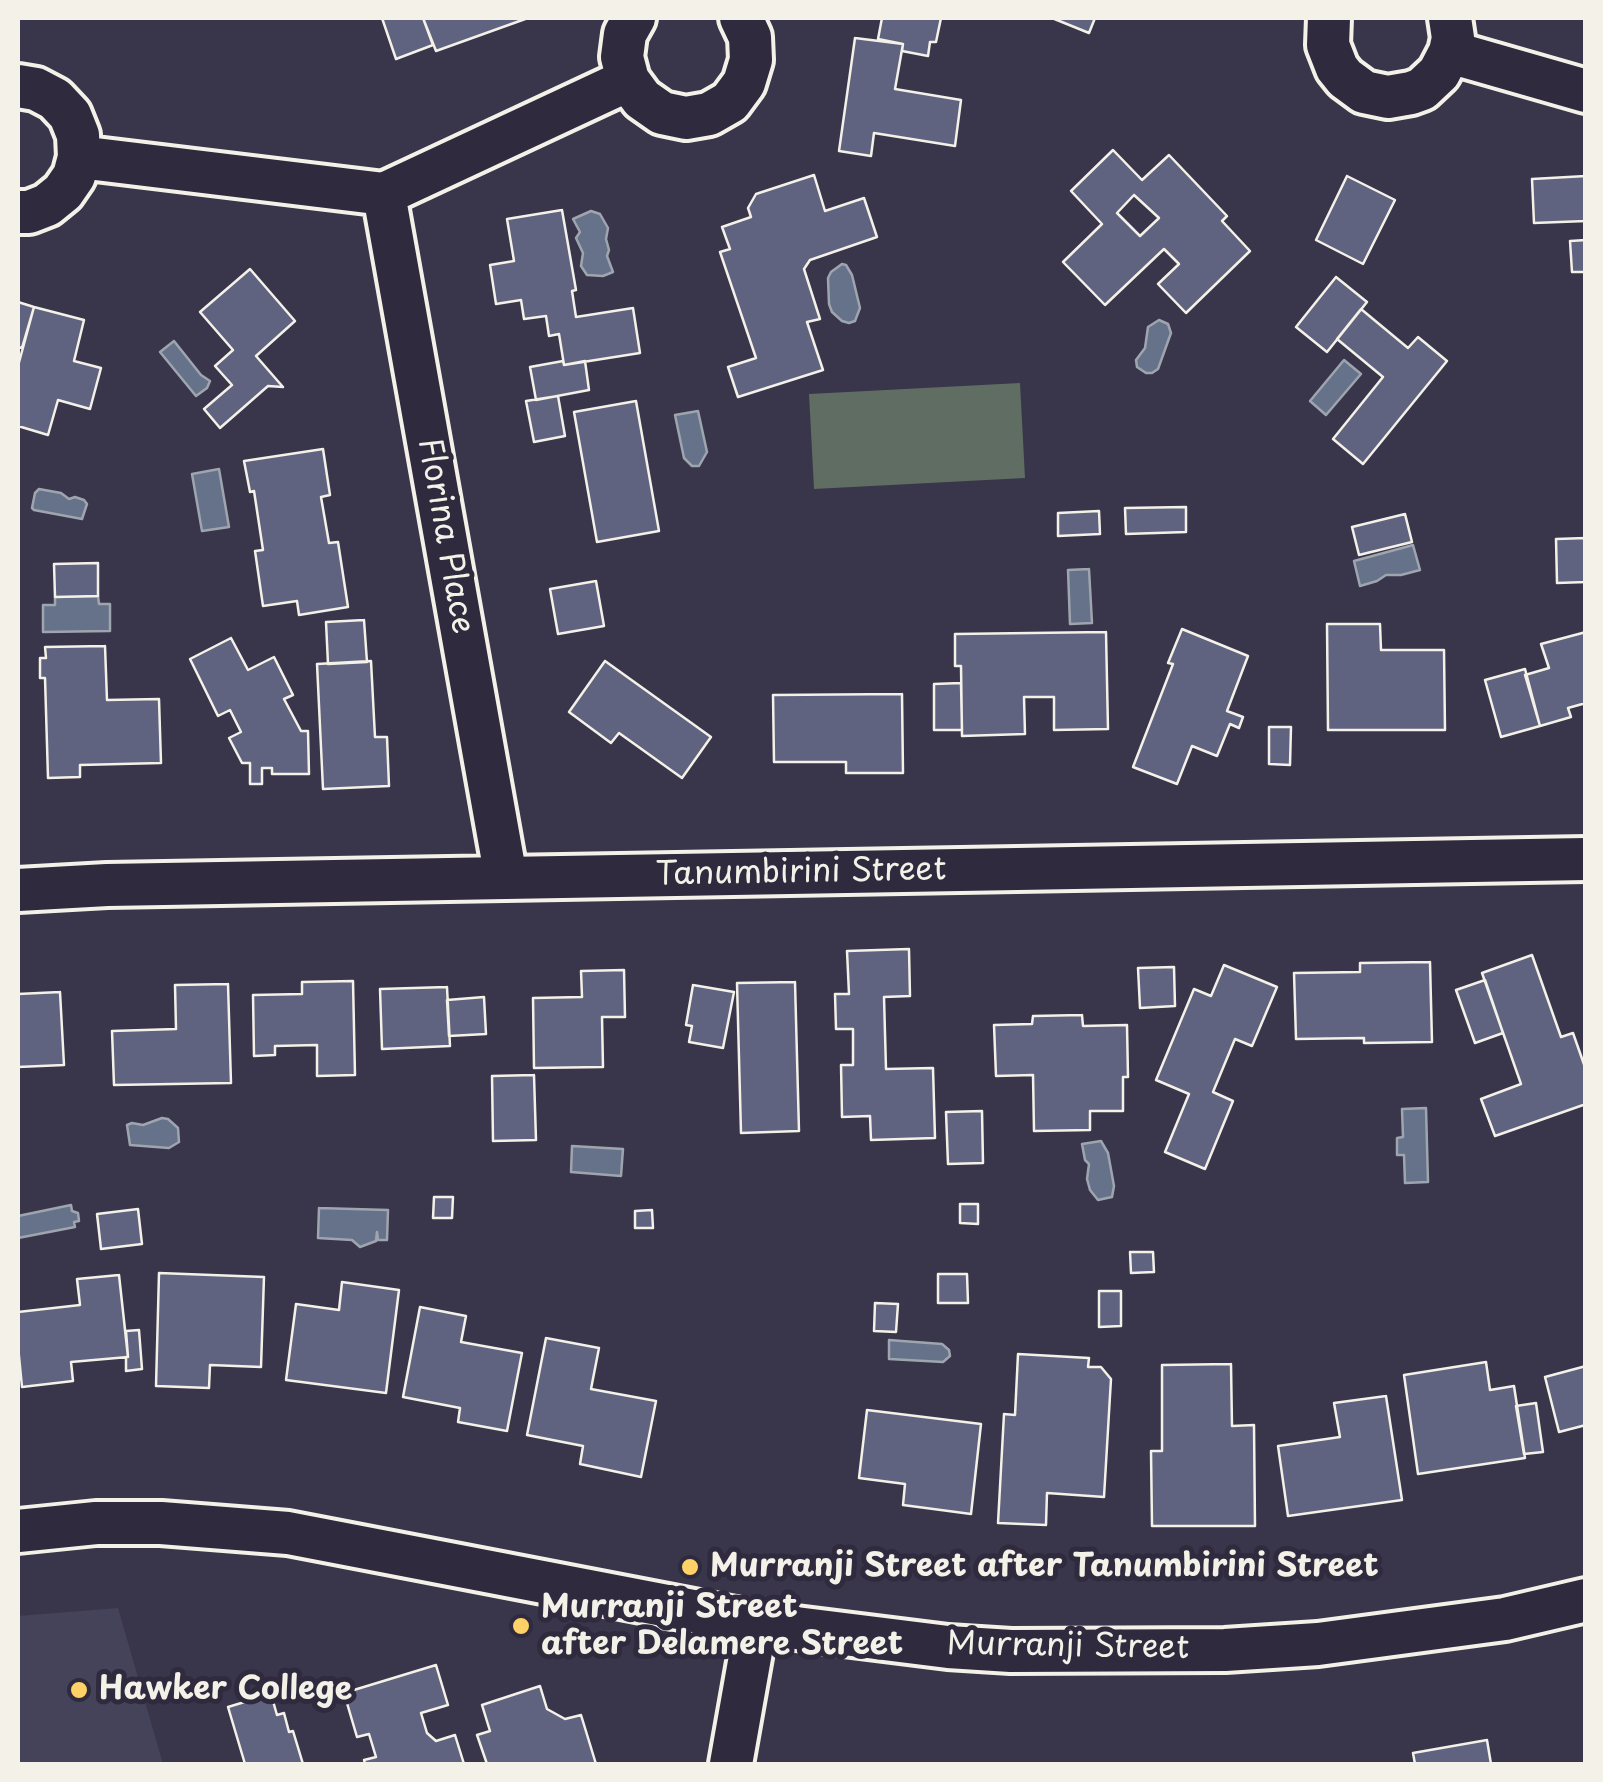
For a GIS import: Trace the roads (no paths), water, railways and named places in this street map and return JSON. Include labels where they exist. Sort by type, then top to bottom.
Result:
[{"type":"street","points":[[634,18],[625,34],[622,57],[628,80],[642,100],[662,112],[686,118],[709,114],[730,102],[744,83],[751,60],[750,36],[741,18]]},
{"type":"street","points":[[1329,18],[1328,44],[1337,68],[1354,86],[1376,95],[1399,96],[1422,88],[1439,73],[1450,35],[1586,91]]},
{"type":"street","points":[[79,156],[384,194],[628,80]]},
{"type":"street","points":[[18,86],[36,88],[55,99],[70,115],[78,135],[79,156],[74,176],[63,192],[47,205],[18,212]]},
{"type":"street","name":"Florina Place","points":[[384,194],[506,878]]},
{"type":"street","name":"Tanumbirini Street","points":[[18,890],[107,885],[1586,859]]},
{"type":"street","name":"Murranji Street","points":[[18,1531],[96,1523],[161,1522],[288,1533],[756,1622],[948,1647],[1040,1652],[1225,1650],[1318,1644],[1506,1618],[1586,1600]]},
{"type":"street","points":[[731,1764],[756,1622]]},
{"type":"water","points":[[591,211],[600,214],[608,228],[607,256],[613,272],[603,276],[587,275],[581,266],[583,253],[576,238],[580,232],[573,219]]},
{"type":"water","points":[[842,264],[852,275],[860,308],[855,321],[849,323],[832,312],[829,304],[828,278]]},
{"type":"water","points":[[1159,320],[1168,324],[1171,333],[1158,369],[1146,373],[1137,367],[1136,360],[1145,348],[1148,327]]},
{"type":"water","points":[[174,341],[210,381],[196,396],[160,352]]},
{"type":"water","points":[[1344,360],[1361,374],[1326,415],[1310,401]]},
{"type":"water","points":[[698,411],[707,452],[699,466],[692,466],[684,458],[675,415]]},
{"type":"water","points":[[219,469],[229,527],[202,531],[192,474]]},
{"type":"water","points":[[39,489],[84,500],[87,504],[82,519],[34,510]]},
{"type":"water","points":[[1413,545],[1420,570],[1386,575],[1360,586],[1354,561]]},
{"type":"water","points":[[1089,569],[1092,623],[1070,624],[1068,570]]},
{"type":"water","points":[[98,596],[99,604],[110,604],[110,631],[43,632],[43,605],[55,605],[55,597]]},
{"type":"water","points":[[1426,1108],[1428,1182],[1405,1183],[1404,1155],[1397,1155],[1397,1138],[1403,1137],[1402,1109]]},
{"type":"water","points":[[162,1118],[178,1128],[179,1142],[169,1148],[130,1145],[127,1125],[143,1125]]},
{"type":"water","points":[[1101,1141],[1108,1153],[1114,1186],[1112,1197],[1098,1200],[1090,1190],[1089,1164],[1082,1144]]},
{"type":"water","points":[[572,1146],[623,1149],[621,1176],[571,1172]]},
{"type":"water","points":[[71,1205],[72,1211],[78,1213],[75,1227],[18,1238],[18,1216]]},
{"type":"water","points":[[319,1208],[388,1210],[387,1240],[378,1240],[377,1232],[376,1241],[360,1247],[352,1240],[318,1238]]},
{"type":"water","points":[[889,1340],[942,1344],[950,1356],[943,1362],[889,1359]]},
{"type":"place","name":"Murranji Street after Tanumbirini Street","points":[[690,1567]]},
{"type":"place","name":"Murranji Street after Delamere Street","points":[[521,1626]]},
{"type":"place","name":"Hawker College","points":[[79,1690]]}]
